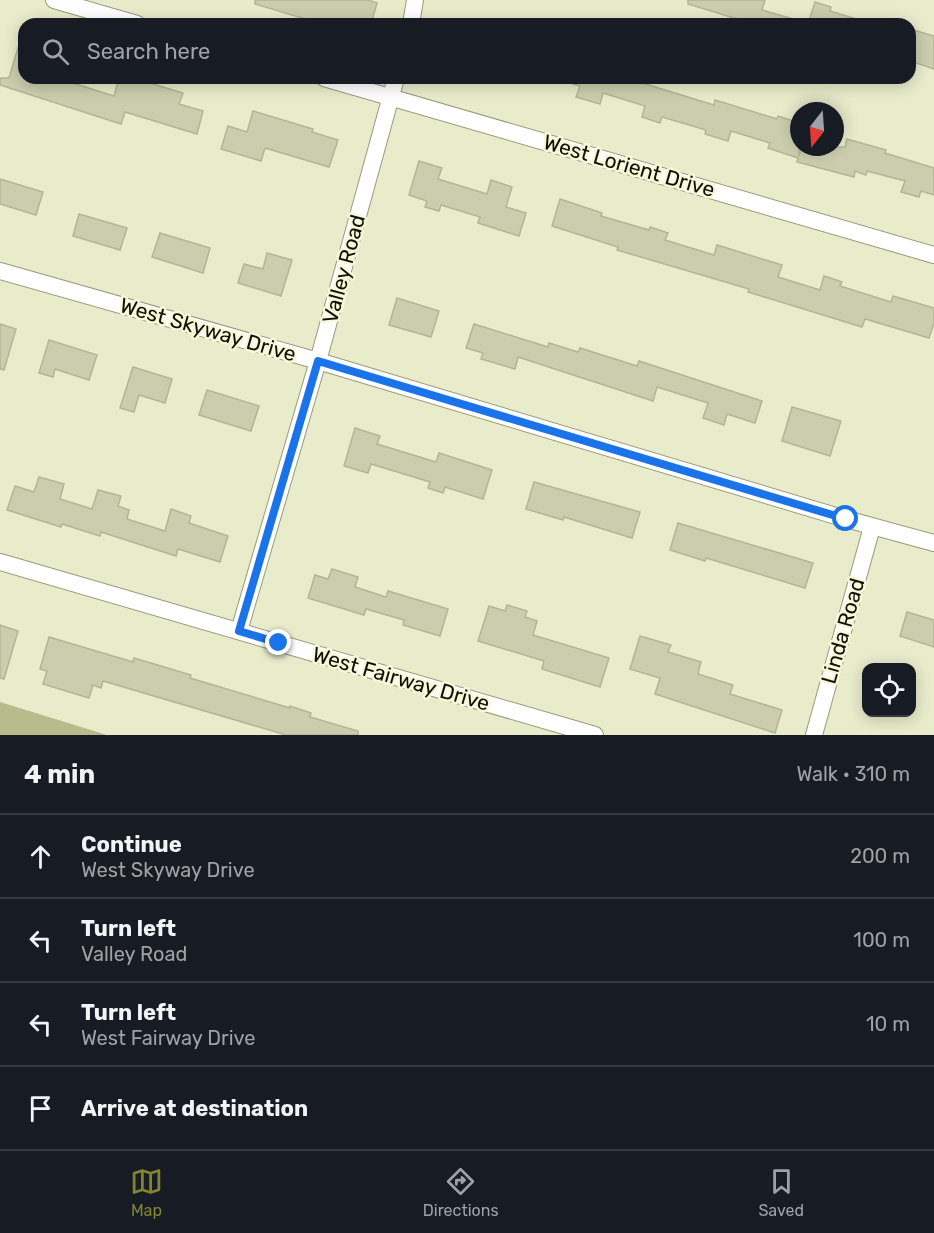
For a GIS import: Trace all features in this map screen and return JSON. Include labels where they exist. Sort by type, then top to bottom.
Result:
[{"type":"street","points":[[54,0],[116,18]]},
{"type":"street","points":[[412,18],[415,0]]},
{"type":"street","name":"West Lorient Drive","points":[[344,84],[934,255]]},
{"type":"street","name":"Valley Road","points":[[239,631],[318,361],[394,84]]},
{"type":"street","name":"West Skyway Drive","points":[[0,271],[318,361],[934,543]]},
{"type":"street","name":"Linda Road","points":[[814,735],[872,526]]},
{"type":"street","name":"West Fairway Drive","points":[[0,562],[595,735]]},
{"type":"green space","points":[[0,702],[107,735],[0,735]]},
{"type":"building","points":[[255,0],[368,0],[377,3],[373,18],[302,18],[255,4]]},
{"type":"building","points":[[688,0],[765,0],[762,10],[790,18],[734,18],[688,4]]},
{"type":"building","points":[[815,2],[831,7],[830,11],[853,18],[810,18]]},
{"type":"building","points":[[916,31],[934,36],[934,69],[916,63]]},
{"type":"building","points":[[18,48],[18,84],[76,84],[114,96],[117,84],[153,84],[183,93],[179,104],[203,111],[197,134],[125,112],[121,124],[0,85],[0,78],[9,78]]},
{"type":"building","points":[[573,84],[646,84],[714,105],[715,100],[777,119],[778,116],[790,120],[790,155],[768,148],[770,143],[731,131],[728,141],[705,134],[706,130],[662,117],[660,123],[642,117],[645,106],[603,93],[600,104],[576,97],[580,86]]},
{"type":"building","points":[[253,111],[313,129],[312,132],[338,140],[329,167],[265,148],[261,161],[221,149],[228,126],[247,132]]},
{"type":"building","points":[[847,139],[886,150],[885,153],[934,168],[934,195],[921,191],[919,197],[901,192],[905,181],[867,171],[866,175],[855,171],[854,177],[797,162],[798,158],[792,156],[844,156]]},
{"type":"building","points":[[419,161],[442,168],[438,179],[487,194],[491,180],[512,187],[506,207],[526,213],[519,236],[478,223],[480,217],[441,205],[439,211],[425,207],[427,201],[409,195]]},
{"type":"building","points":[[0,179],[43,192],[36,215],[0,204]]},
{"type":"building","points":[[560,199],[602,213],[601,216],[668,233],[665,240],[714,255],[717,245],[782,265],[778,277],[820,290],[824,276],[842,282],[840,286],[891,302],[893,296],[934,308],[934,323],[929,338],[865,319],[862,327],[748,292],[749,289],[617,250],[618,247],[552,226]]},
{"type":"building","points":[[79,214],[127,228],[120,250],[73,236]]},
{"type":"building","points":[[160,233],[210,248],[203,273],[152,257]]},
{"type":"building","points":[[267,253],[292,260],[281,296],[238,283],[244,264],[263,269]]},
{"type":"building","points":[[397,298],[439,311],[431,337],[389,325]]},
{"type":"building","points":[[0,324],[16,329],[4,370],[0,369]]},
{"type":"building","points":[[474,324],[548,347],[549,343],[578,352],[580,348],[637,366],[639,361],[762,401],[755,423],[727,414],[724,425],[703,418],[708,403],[657,387],[653,401],[518,357],[515,369],[481,359],[483,353],[466,348]]},
{"type":"building","points":[[49,340],[97,355],[89,380],[55,369],[53,377],[39,373]]},
{"type":"building","points":[[133,367],[172,379],[165,403],[139,395],[134,412],[120,408]]},
{"type":"building","points":[[207,390],[259,406],[251,431],[199,415]]},
{"type":"building","points":[[792,407],[841,421],[830,456],[782,441]]},
{"type":"building","points":[[355,428],[380,436],[377,444],[436,462],[439,453],[492,470],[483,499],[445,487],[443,493],[428,488],[430,482],[371,464],[368,473],[344,466]]},
{"type":"building","points":[[39,477],[64,484],[60,499],[92,509],[98,490],[121,496],[118,506],[129,510],[127,519],[165,531],[171,509],[191,516],[189,523],[228,536],[220,562],[178,549],[176,556],[101,532],[100,536],[62,524],[61,527],[7,510],[15,486],[34,492]]},
{"type":"building","points":[[534,482],[640,512],[632,538],[564,517],[563,520],[526,509]]},
{"type":"building","points":[[678,523],[813,563],[805,588],[706,558],[705,561],[670,550]]},
{"type":"building","points":[[332,569],[358,577],[355,587],[386,597],[388,591],[448,609],[440,636],[403,625],[404,620],[366,609],[364,615],[308,598],[315,575],[328,579]]},
{"type":"building","points":[[507,605],[527,611],[525,617],[537,621],[533,635],[609,658],[600,687],[542,669],[544,661],[478,641],[489,606],[505,611]]},
{"type":"building","points":[[907,612],[934,620],[934,647],[900,636]]},
{"type":"building","points":[[0,625],[18,631],[4,679],[0,678]]},
{"type":"building","points":[[640,636],[671,645],[668,652],[701,662],[698,674],[733,685],[730,694],[782,710],[775,733],[655,694],[660,678],[630,669]]},
{"type":"building","points":[[49,637],[133,662],[134,658],[191,675],[190,678],[290,708],[290,706],[311,713],[310,717],[358,731],[358,735],[286,735],[103,681],[101,688],[93,685],[89,698],[43,684],[47,671],[40,669]]},
{"type":"route","points":[[279,643],[239,631],[318,361],[846,519]]}]
